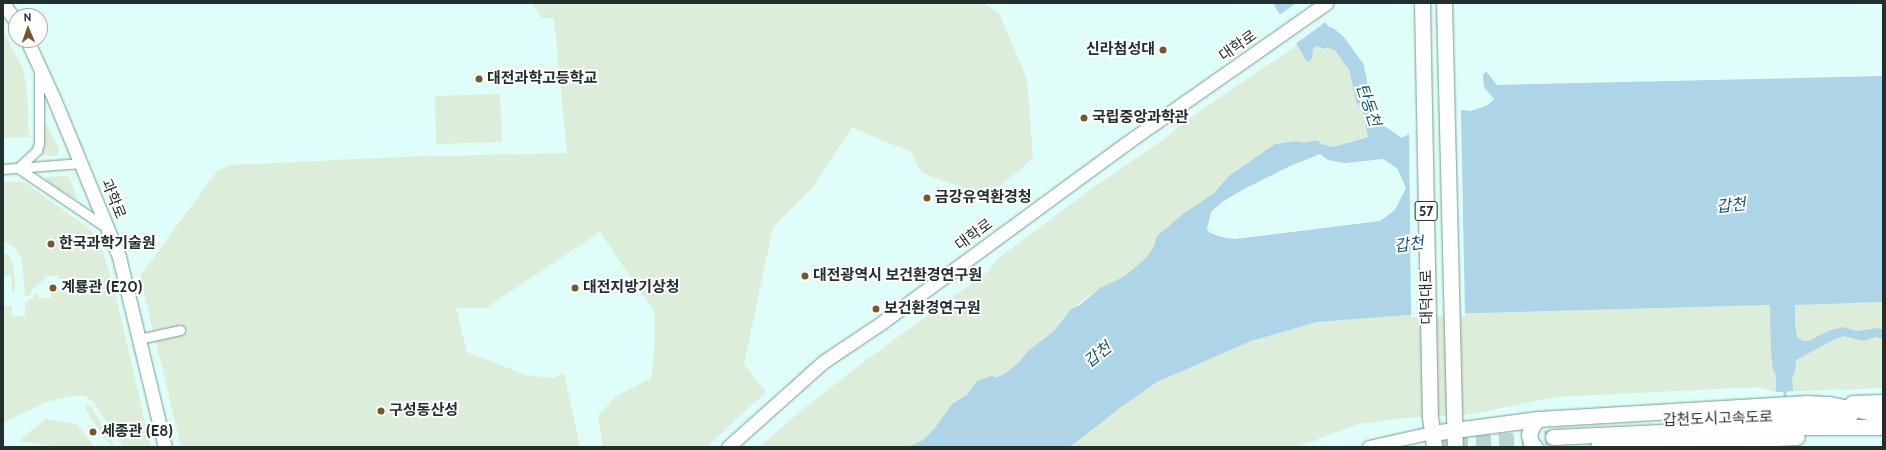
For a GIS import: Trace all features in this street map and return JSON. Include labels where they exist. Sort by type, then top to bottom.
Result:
[{"type":"main road","name":"대학로","points":[[728,447],[823,362],[884,321],[1125,144],[1326,3]]},
{"type":"main road","name":"대덕대로","points":[[1422,3],[1430,417],[1433,440]]},
{"type":"main road","name":"대덕대로","points":[[1444,3],[1456,423],[1455,447]]},
{"type":"main road","name":"과학로","points":[[31,48],[82,163],[119,257],[165,447]]},
{"type":"main road","points":[[1433,440],[1456,423],[1779,404],[1829,404],[1882,414]]},
{"type":"main road","name":"갑천도시고속도로","points":[[1553,431],[1882,414]]},
{"type":"main road","points":[[1535,447],[1531,443],[1529,434],[1532,426],[1538,419]]},
{"type":"main road","points":[[1598,447],[1786,442],[1883,435]]},
{"type":"street","points":[[18,168],[36,150],[39,143],[39,63]]},
{"type":"street","points":[[3,169],[82,163]]},
{"type":"street","points":[[18,168],[108,229]]},
{"type":"street","points":[[139,339],[180,330]]},
{"type":"street","points":[[1369,447],[1433,440]]},
{"type":"green space","points":[[532,3],[983,3],[999,13],[1027,79],[1033,158],[998,188],[972,191],[922,173],[910,151],[852,127],[813,187],[773,227],[744,364],[766,392],[707,447],[603,447],[598,416],[615,397],[651,378],[654,354],[655,313],[600,232],[486,308],[456,308],[467,352],[526,375],[553,378],[564,373],[580,447],[181,447],[140,276],[218,170],[231,165],[400,157],[567,153],[554,18],[542,18]]},
{"type":"green space","points":[[3,31],[8,40],[8,48],[12,48],[23,69],[27,89],[29,137],[3,138]]},
{"type":"green space","points":[[1297,45],[1307,62],[1313,49],[1317,46],[1324,49],[1328,47],[1333,50],[1340,49],[1349,62],[1356,81],[1359,103],[1363,111],[1368,136],[1333,147],[1321,144],[1316,140],[1304,143],[1296,141],[1275,144],[1229,176],[1214,193],[1183,214],[1155,245],[1146,258],[1125,276],[1100,288],[1071,309],[1053,332],[1028,351],[1020,361],[1006,373],[977,381],[967,395],[953,403],[934,429],[923,440],[915,445],[908,447],[759,447],[803,409],[869,358],[990,270],[997,259],[1090,190],[1167,137],[1187,120]]},
{"type":"green space","points":[[500,94],[502,142],[436,144],[435,96]]},
{"type":"green space","points":[[45,126],[48,127],[59,149],[56,156],[42,155]]},
{"type":"green space","points":[[66,176],[70,179],[78,200],[46,181],[48,177]]},
{"type":"green space","name":"한국과학기술원","points":[[3,182],[24,182],[86,226],[95,235],[103,252],[114,288],[151,447],[123,447],[93,401],[84,396],[72,396],[46,402],[3,423],[3,307],[12,306],[12,317],[25,316],[25,303],[34,297],[34,294],[39,294],[39,298],[51,298],[51,291],[68,290],[68,279],[58,279],[58,276],[46,276],[46,279],[43,279],[43,283],[39,283],[39,285],[32,289],[31,294],[25,297],[22,259],[13,246],[3,241]]},
{"type":"green space","points":[[3,253],[8,255],[14,265],[15,290],[12,293],[11,276],[4,276]]},
{"type":"green space","points":[[1883,302],[1883,388],[1776,392],[1758,387],[1555,397],[1472,414],[1404,418],[1359,424],[1296,447],[1070,447],[1121,406],[1157,382],[1251,341],[1317,322],[1408,315]]},
{"type":"green space","points":[[86,405],[92,408],[115,447],[112,447],[86,411]]},
{"type":"green space","points":[[46,419],[77,424],[93,445],[90,447],[56,447],[21,441],[22,438]]},
{"type":"water","points":[[1273,3],[1307,3],[1329,27],[1341,35],[1347,44],[1340,49],[1333,50],[1328,47],[1324,49],[1317,46],[1313,49],[1312,59],[1307,62]]},
{"type":"water","name":"갑천","points":[[1486,71],[1497,85],[1883,76],[1883,302],[1795,305],[1795,324],[1797,337],[1803,341],[1809,341],[1828,331],[1843,327],[1856,331],[1879,328],[1883,330],[1883,339],[1876,337],[1862,341],[1845,336],[1835,339],[1796,360],[1795,373],[1792,377],[1793,391],[1776,392],[1776,375],[1773,370],[1771,351],[1770,305],[1408,315],[1317,322],[1251,341],[1157,382],[1121,407],[1070,447],[908,447],[923,440],[934,429],[953,403],[967,395],[977,381],[991,376],[997,377],[1006,373],[1020,361],[1028,351],[1053,332],[1071,309],[1080,305],[1100,288],[1125,276],[1146,258],[1155,245],[1156,237],[1183,214],[1214,193],[1229,176],[1275,144],[1296,141],[1304,143],[1317,140],[1321,144],[1333,147],[1368,137],[1363,111],[1359,103],[1356,81],[1362,80],[1373,109],[1384,126],[1402,138],[1432,121],[1463,110],[1471,111],[1488,105],[1494,99],[1484,87],[1483,75]],"holes":[[[1320,154],[1328,160],[1345,163],[1383,159],[1397,168],[1406,188],[1395,210],[1380,221],[1235,239],[1221,237],[1210,233],[1207,229],[1211,212],[1222,202],[1242,190],[1290,166]]]},
{"type":"pier","points":[[1296,3],[1310,3],[1327,21],[1294,45],[1278,16]]},
{"type":"pier","points":[[1461,109],[1465,316],[1411,317],[1409,131],[1431,119]]},
{"type":"waterway","name":"탄동천","points":[[1329,34],[1338,42],[1356,67],[1363,99]]},
{"type":"waterway","points":[[1785,388],[1785,398]]},
{"type":"tunnel","points":[[1440,447],[1453,444],[1553,437]]},
{"type":"place","name":"신라첨성대","points":[[1163,50]]},
{"type":"place","name":"대전과학고등학교","points":[[479,79]]},
{"type":"place","name":"국립중앙과학관","points":[[1084,118]]},
{"type":"place","name":"금강유역환경청","points":[[927,198]]},
{"type":"place","name":"한국과학기술원","points":[[51,244]]},
{"type":"place","name":"대전광역시 보건환경연구원","points":[[805,276]]},
{"type":"place","name":"계룡관 (E20)","points":[[53,288]]},
{"type":"place","name":"대전지방기상청","points":[[575,288]]},
{"type":"place","name":"보건환경연구원","points":[[876,309]]},
{"type":"place","name":"구성동산성","points":[[381,411]]},
{"type":"place","name":"세종관 (E8)","points":[[93,432]]}]
